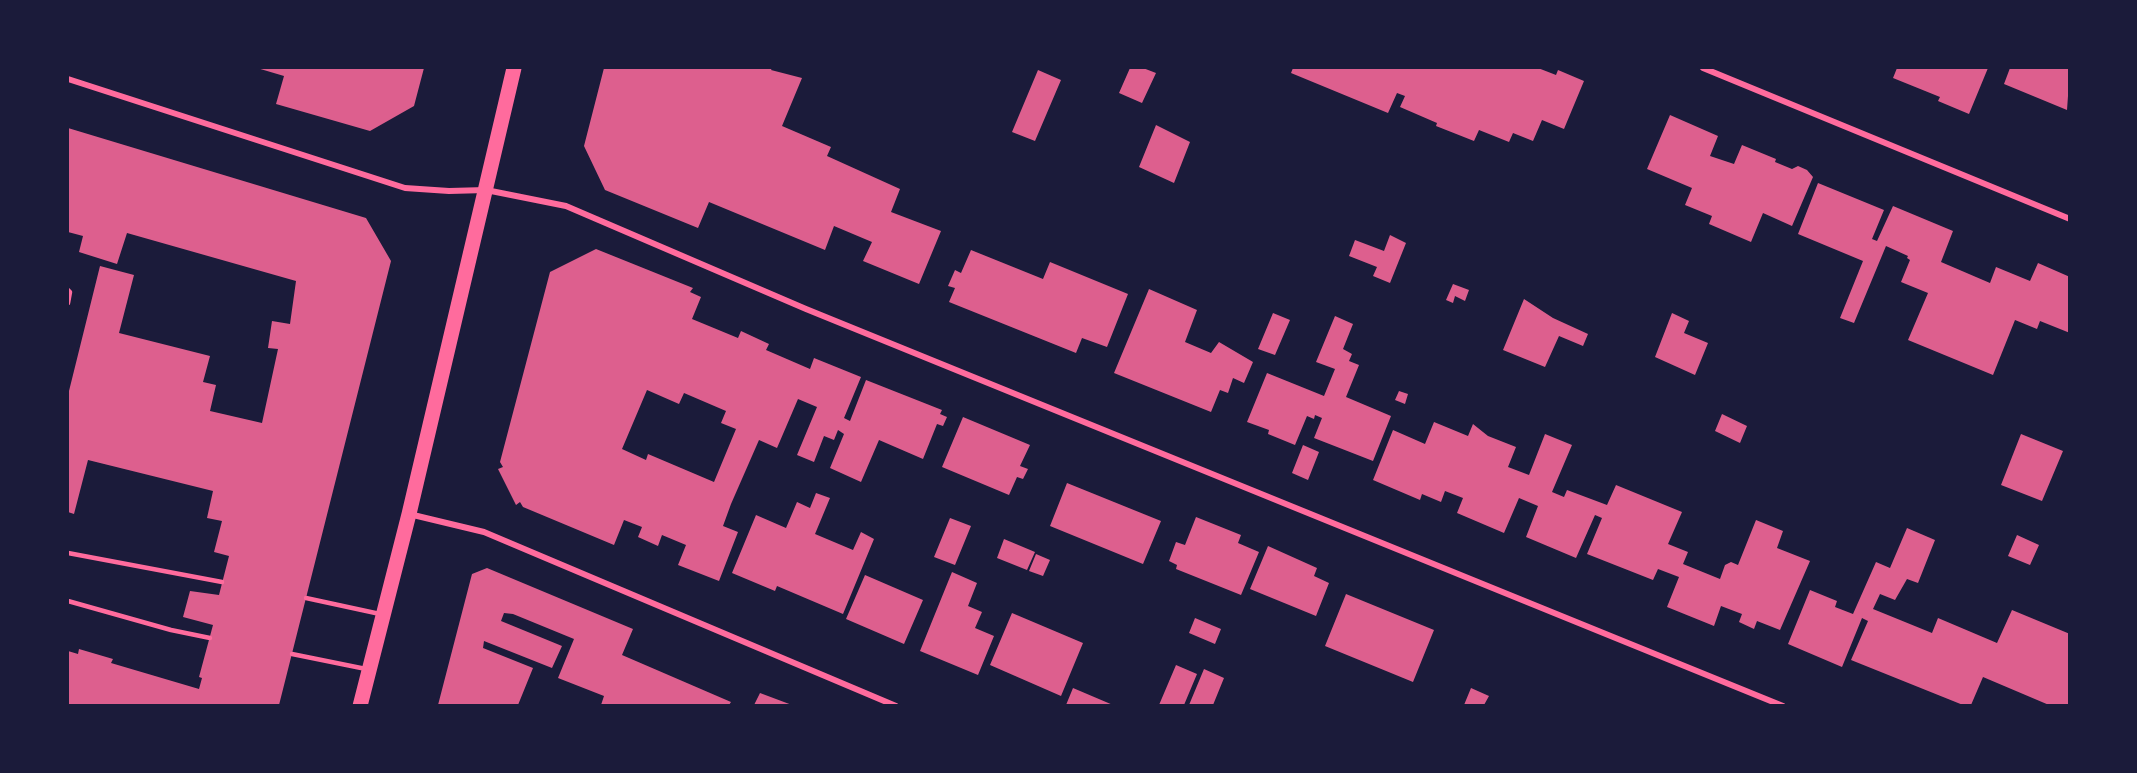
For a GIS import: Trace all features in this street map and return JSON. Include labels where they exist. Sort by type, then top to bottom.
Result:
[{"type":"main road","points":[[360,705],[409,514],[514,68]]},
{"type":"street","points":[[1703,68],[2070,219]]},
{"type":"street","points":[[68,79],[405,188],[449,191],[486,190],[566,206],[806,309],[1783,705]]},
{"type":"street","points":[[409,514],[484,532],[896,705]]},
{"type":"lane","points":[[68,290],[70,292],[68,303]]},
{"type":"lane","points":[[68,553],[222,582]]},
{"type":"lane","points":[[306,598],[383,614]]},
{"type":"lane","points":[[68,601],[171,630],[210,638]]},
{"type":"lane","points":[[292,654],[369,670]]},
{"type":"building","points":[[257,68],[424,68],[414,106],[370,131],[276,104],[284,76]]},
{"type":"building","points":[[604,68],[772,68],[771,70],[802,78],[782,126],[831,147],[827,156],[900,189],[891,212],[941,231],[919,284],[863,261],[872,242],[834,226],[825,250],[709,202],[698,228],[605,190],[584,146]]},
{"type":"building","points":[[1130,68],[1143,68],[1156,73],[1142,103],[1119,93]]},
{"type":"building","points":[[1293,68],[1538,68],[1556,75],[1558,70],[1584,81],[1564,129],[1542,120],[1533,141],[1513,133],[1509,142],[1479,130],[1474,141],[1436,126],[1437,123],[1400,107],[1405,96],[1397,93],[1388,113],[1291,73]]},
{"type":"building","points":[[1897,68],[1988,68],[1969,114],[1938,101],[1940,97],[1893,78]]},
{"type":"building","points":[[2010,68],[2070,68],[2067,110],[2004,84]]},
{"type":"building","points":[[1038,70],[1061,80],[1035,141],[1012,132]]},
{"type":"building","points":[[1670,115],[1718,136],[1710,156],[1734,164],[1742,145],[1776,159],[1775,162],[1792,169],[1798,166],[1807,170],[1813,177],[1792,226],[1763,213],[1751,242],[1709,224],[1712,216],[1685,205],[1692,188],[1647,169]]},
{"type":"building","points":[[1156,125],[1190,142],[1174,183],[1139,167]]},
{"type":"building","points":[[68,128],[366,218],[391,261],[279,705],[68,705],[68,651],[78,654],[79,649],[113,659],[111,663],[199,689],[202,678],[199,677],[213,625],[183,617],[190,591],[219,595],[229,556],[214,552],[222,521],[207,518],[213,491],[88,460],[74,514],[68,512],[68,395],[100,266],[134,275],[119,333],[210,356],[203,382],[216,385],[210,411],[262,423],[278,349],[268,348],[272,321],[290,324],[296,281],[127,233],[117,264],[79,252],[83,236],[68,232]]},
{"type":"building","points":[[1818,183],[1884,210],[1872,239],[1877,241],[1893,206],[1953,231],[1941,262],[1990,283],[1996,267],[2030,281],[2038,263],[2070,277],[2070,333],[2040,321],[2037,329],[2015,320],[1993,375],[1908,340],[1928,293],[1901,282],[1910,260],[1908,256],[1886,246],[1854,323],[1840,318],[1863,261],[1798,234]]},
{"type":"building","points":[[1390,235],[1406,243],[1390,283],[1373,276],[1377,267],[1349,256],[1355,240],[1384,251]]},
{"type":"building","points":[[596,249],[693,288],[690,292],[701,297],[692,319],[738,338],[741,331],[769,344],[766,350],[810,369],[814,358],[861,377],[844,418],[850,421],[866,380],[942,410],[940,414],[947,417],[943,426],[937,424],[923,459],[879,440],[861,482],[830,468],[844,434],[838,430],[834,440],[824,436],[814,462],[797,455],[817,407],[798,399],[777,448],[759,440],[731,504],[723,526],[738,532],[719,581],[678,565],[686,545],[662,535],[658,546],[638,537],[642,527],[624,520],[614,545],[523,507],[520,502],[516,505],[498,469],[503,467],[500,462],[550,272]],"holes":[[[647,390],[679,404],[684,393],[726,411],[721,423],[736,429],[714,482],[648,454],[646,460],[622,449]]]},
{"type":"building","points":[[971,250],[1043,279],[1050,262],[1128,294],[1107,347],[1082,338],[1076,353],[949,302],[955,288],[948,286],[955,270],[961,273]]},
{"type":"building","points":[[1453,284],[1469,290],[1465,301],[1455,296],[1453,303],[1446,300]]},
{"type":"building","points":[[1149,289],[1197,310],[1185,342],[1211,353],[1219,342],[1253,362],[1244,383],[1233,378],[1228,393],[1220,390],[1211,412],[1114,373]]},
{"type":"building","points":[[1524,299],[1553,318],[1588,334],[1583,346],[1559,336],[1545,367],[1503,350]]},
{"type":"building","points":[[1273,313],[1290,320],[1275,355],[1258,349]]},
{"type":"building","points":[[1672,313],[1689,321],[1684,333],[1708,343],[1695,375],[1655,357]]},
{"type":"building","points":[[1335,316],[1353,324],[1343,349],[1352,354],[1349,361],[1359,365],[1346,397],[1391,416],[1373,461],[1314,438],[1322,418],[1315,415],[1314,419],[1307,416],[1295,445],[1268,434],[1269,430],[1247,422],[1267,373],[1324,396],[1335,369],[1316,362]]},
{"type":"building","points":[[1399,391],[1408,394],[1405,404],[1395,400]]},
{"type":"building","points":[[1722,414],[1747,426],[1740,443],[1715,431]]},
{"type":"building","points":[[963,417],[1030,445],[1020,466],[1028,469],[1023,479],[1017,477],[1009,495],[942,467]]},
{"type":"building","points":[[1434,422],[1468,436],[1473,424],[1488,436],[1516,447],[1508,467],[1529,475],[1545,434],[1572,445],[1552,492],[1564,497],[1567,490],[1607,505],[1616,485],[1682,512],[1668,544],[1688,552],[1683,564],[1720,579],[1725,565],[1731,562],[1738,565],[1756,520],[1783,531],[1777,548],[1810,561],[1780,630],[1757,621],[1754,629],[1739,622],[1742,614],[1721,606],[1714,626],[1667,607],[1679,577],[1658,569],[1653,580],[1587,554],[1602,518],[1595,515],[1576,558],[1526,537],[1538,506],[1519,498],[1504,533],[1457,513],[1463,498],[1445,491],[1441,502],[1422,494],[1420,500],[1373,480],[1393,430],[1425,444]]},
{"type":"building","points":[[2021,434],[2063,451],[2042,501],[2001,485]]},
{"type":"building","points":[[1303,445],[1319,452],[1308,480],[1292,473]]},
{"type":"building","points":[[1067,483],[1161,521],[1143,564],[1050,526]]},
{"type":"building","points":[[816,493],[830,498],[815,534],[853,550],[861,532],[874,539],[843,614],[777,586],[775,591],[732,573],[756,515],[786,528],[797,502],[810,508]]},
{"type":"building","points":[[1196,517],[1241,535],[1238,543],[1259,552],[1241,595],[1176,569],[1177,565],[1169,561],[1176,542],[1185,545]]},
{"type":"building","points":[[950,518],[971,526],[955,565],[934,557]]},
{"type":"building","points":[[1907,528],[1935,540],[1918,583],[1907,579],[1895,600],[1880,594],[1873,609],[1932,633],[1938,618],[1997,643],[2012,610],[2070,634],[2070,705],[2049,705],[1983,677],[1971,705],[1963,705],[1851,660],[1868,621],[1862,618],[1842,667],[1788,644],[1810,590],[1837,601],[1835,607],[1853,614],[1876,562],[1890,568]]},
{"type":"building","points":[[2017,535],[2039,545],[2030,565],[2008,556]]},
{"type":"building","points":[[1004,539],[1035,552],[1027,570],[997,558]]},
{"type":"building","points":[[1268,546],[1317,568],[1314,576],[1329,583],[1316,616],[1250,589]]},
{"type":"building","points":[[1036,554],[1050,560],[1043,576],[1029,571]]},
{"type":"building","points":[[487,568],[633,629],[622,655],[731,702],[729,705],[601,705],[604,696],[558,678],[574,639],[513,614],[504,613],[501,621],[562,646],[552,668],[484,641],[483,648],[533,668],[518,705],[438,705],[472,574]]},
{"type":"building","points":[[952,572],[977,583],[968,606],[982,612],[975,628],[994,636],[978,675],[920,651]]},
{"type":"building","points":[[865,575],[923,600],[904,644],[846,619]]},
{"type":"building","points":[[1346,594],[1434,630],[1413,682],[1325,646]]},
{"type":"building","points":[[1012,613],[1083,643],[1061,696],[990,665]]},
{"type":"building","points":[[1195,618],[1221,629],[1215,644],[1189,633]]},
{"type":"building","points":[[1176,665],[1197,674],[1184,705],[1159,705]]},
{"type":"building","points":[[1204,669],[1224,678],[1213,705],[1189,705]]},
{"type":"building","points":[[1073,688],[1113,705],[1066,705]]},
{"type":"building","points":[[1471,688],[1489,696],[1484,705],[1464,705]]},
{"type":"building","points":[[760,693],[792,705],[754,705]]}]
